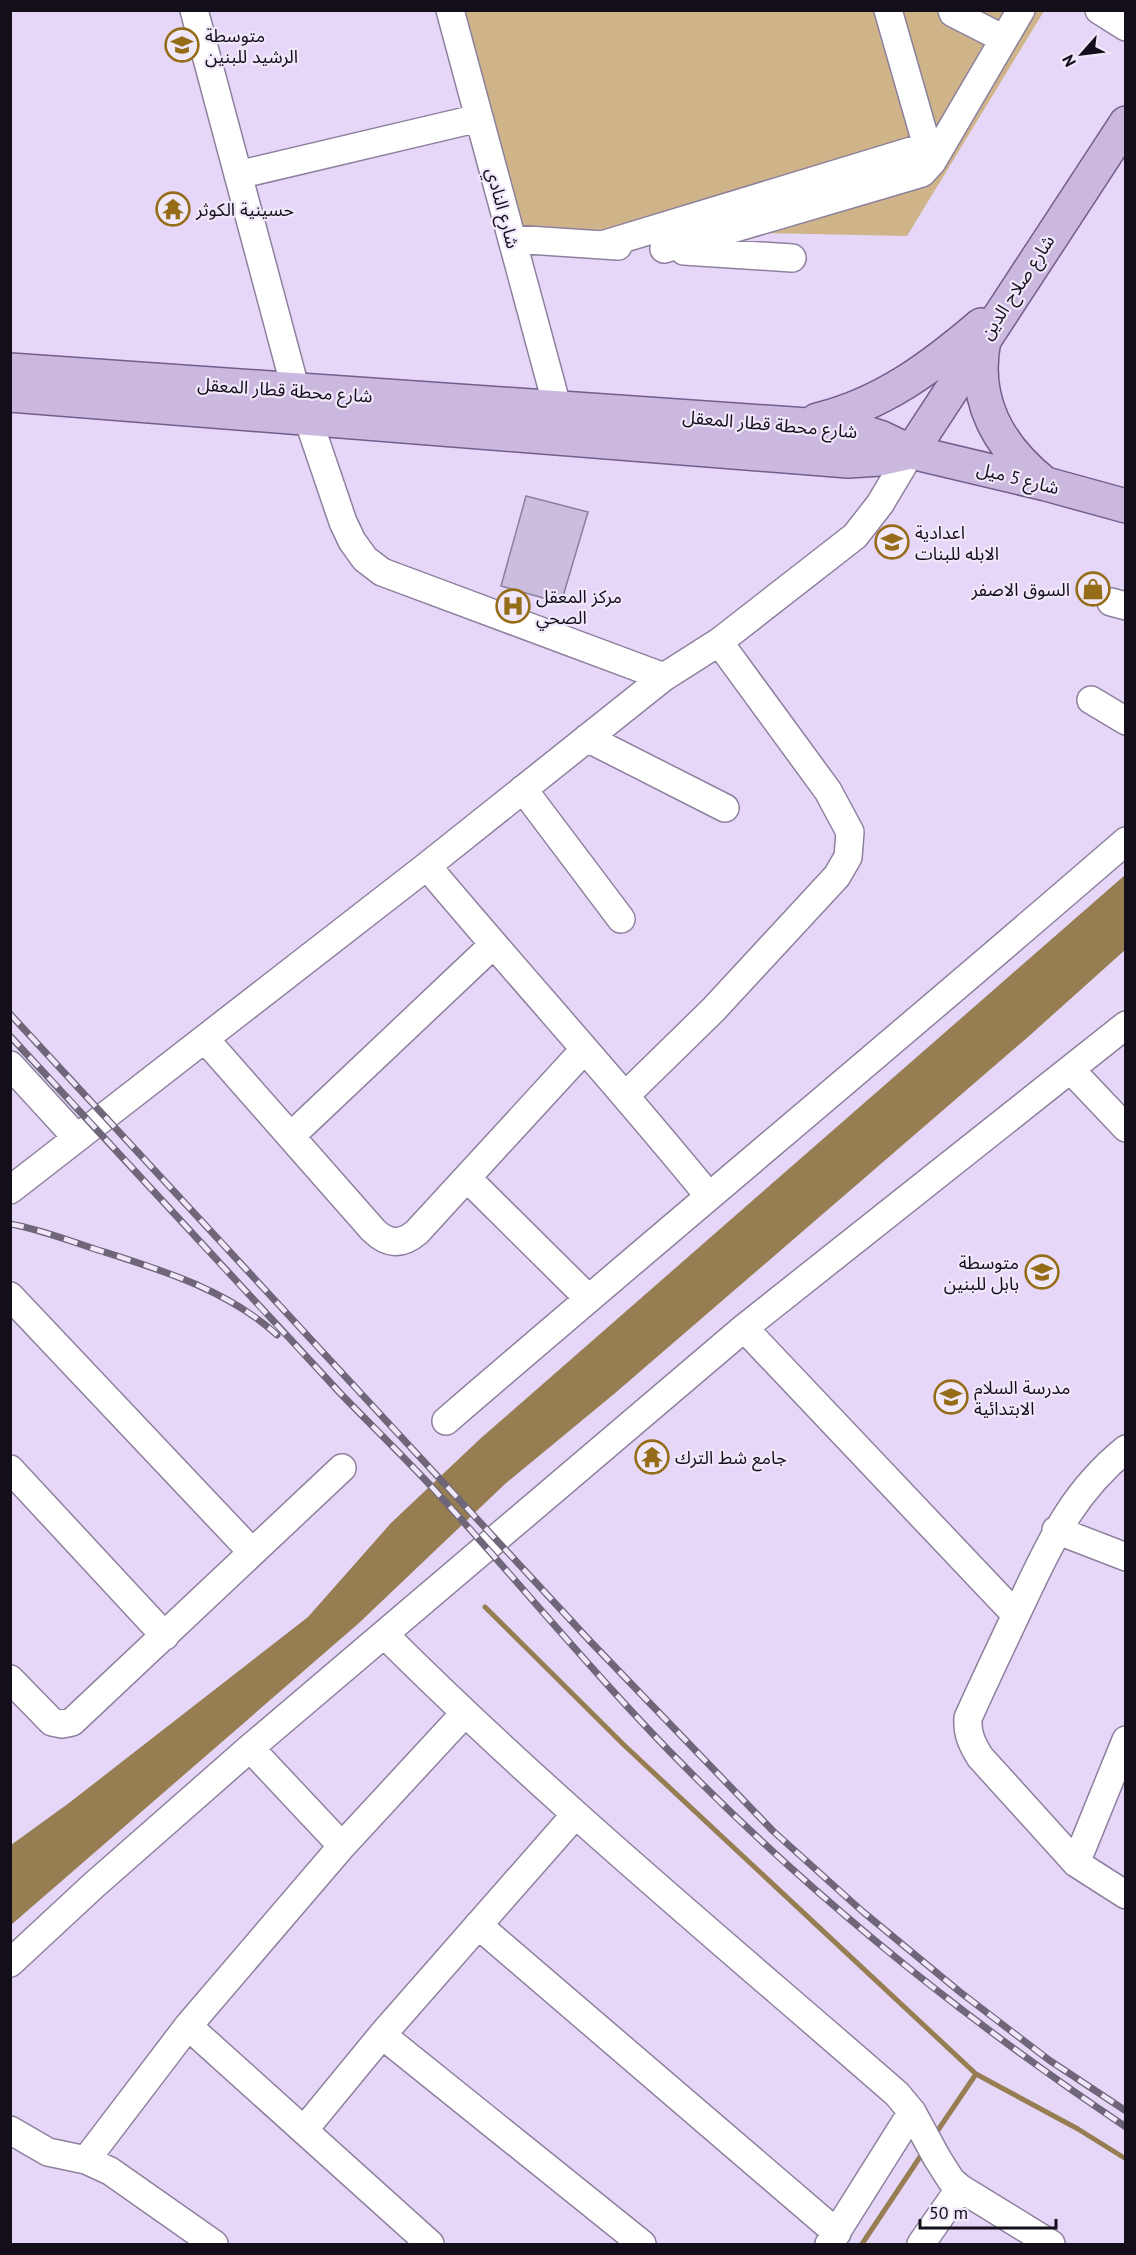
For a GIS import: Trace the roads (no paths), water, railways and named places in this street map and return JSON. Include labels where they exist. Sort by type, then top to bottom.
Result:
[{"type":"main road","name":"شارع صلاح الدين","points":[[911,452],[1125,123]]},
{"type":"main road","points":[[797,424],[851,411],[891,391],[942,357],[1007,302]]},
{"type":"main road","points":[[985,336],[980,362],[980,379],[991,417],[999,433],[1026,469],[1046,484]]},
{"type":"main road","name":"شارع محطة قطار المعقل","points":[[10,370],[302,405],[848,461],[880,459],[911,452]]},
{"type":"main road","name":"شارع محطة قطار المعقل","points":[[10,395],[302,405],[557,406],[851,428],[882,438],[911,452]]},
{"type":"main road","name":"شارع 5 ميل","points":[[911,452],[1046,484],[1125,506]]},
{"type":"street","points":[[194,10],[302,405],[352,541],[365,559],[382,572],[664,677]]},
{"type":"street","name":"شارع النادي","points":[[450,10],[557,406]]},
{"type":"street","points":[[888,10],[936,143]]},
{"type":"street","points":[[664,249],[918,175],[928,167],[936,143],[1012,19],[953,13],[952,10]]},
{"type":"street","points":[[1099,10],[1125,27]]},
{"type":"street","points":[[238,175],[479,118]]},
{"type":"street","points":[[602,245],[936,143]]},
{"type":"street","points":[[512,239],[792,258]]},
{"type":"street","points":[[10,1190],[427,866],[664,677],[718,642],[855,536],[880,504],[911,452]]},
{"type":"street","points":[[626,1095],[714,1009],[837,876],[848,857],[850,832],[828,791],[718,642]]},
{"type":"street","points":[[1091,700],[1125,721]]},
{"type":"street","points":[[587,738],[725,808]]},
{"type":"street","points":[[523,789],[621,919]]},
{"type":"street","points":[[446,1421],[708,1195],[960,985],[1125,841]]},
{"type":"street","points":[[427,866],[584,1050],[626,1095],[708,1195]]},
{"type":"street","points":[[291,1136],[493,945]]},
{"type":"street","points":[[10,1963],[94,1885],[250,1748],[744,1328],[1125,1025]]},
{"type":"street","points":[[205,1039],[382,1239],[395,1243],[408,1240],[417,1232],[584,1050]]},
{"type":"street","points":[[10,1065],[77,1138]]},
{"type":"street","points":[[1071,1070],[1125,1128]]},
{"type":"street","points":[[467,1178],[588,1298]]},
{"type":"street","points":[[10,1296],[252,1552]]},
{"type":"street","points":[[744,1328],[1016,1615]]},
{"type":"street","points":[[1125,1449],[1098,1474],[1079,1496],[1056,1530],[968,1718],[968,1731],[972,1745],[980,1757],[1076,1863],[1125,1895]]},
{"type":"street","points":[[11,1679],[52,1722],[62,1724],[72,1722],[342,1468]]},
{"type":"street","points":[[10,1469],[165,1636]]},
{"type":"street","points":[[1056,1530],[1125,1557]]},
{"type":"street","points":[[384,1634],[464,1714],[575,1815],[897,2094],[912,2112],[943,2169],[960,2188],[1052,2244]]},
{"type":"street","points":[[86,2160],[188,2026],[342,1846],[464,1714]]},
{"type":"street","points":[[1076,1863],[1125,1740]]},
{"type":"street","points":[[250,1748],[342,1846]]},
{"type":"street","points":[[304,2130],[382,2035],[575,1815]]},
{"type":"street","points":[[477,1925],[833,2239],[912,2112]]},
{"type":"street","points":[[188,2026],[430,2244]]},
{"type":"street","points":[[382,2035],[642,2244]]},
{"type":"street","points":[[10,2130],[57,2156],[86,2160],[110,2171],[214,2244]]},
{"type":"street","points":[[921,2244],[960,2188]]},
{"type":"waterway","points":[[485,1607],[625,1746],[976,2074],[1078,2129],[1126,2159]]},
{"type":"waterway","points":[[934,2136],[976,2074]]},
{"type":"waterway","points":[[862,2244],[924,2151]]},
{"type":"railway","points":[[10,1014],[589,1640],[773,1831],[862,1911],[960,1992],[1049,2060],[1126,2111]]},
{"type":"railway","points":[[10,1036],[341,1394],[429,1484],[621,1700],[739,1820],[790,1868],[953,2003],[1126,2127]]},
{"type":"railway","points":[[10,1224],[53,1235],[191,1282],[236,1305],[277,1335]]},
{"type":"place","name":"متوسطة الرشيد للبنين","points":[[182,45]]},
{"type":"place","name":"حسينية الكوثر","points":[[173,209]]},
{"type":"place","name":"اعدادية الابله للبنات","points":[[892,542]]},
{"type":"place","name":"السوق الاصفر","points":[[1093,589]]},
{"type":"place","name":"مركز المعقل الصحي","points":[[513,606]]},
{"type":"place","name":"متوسطة بابل للبنين","points":[[1042,1272]]},
{"type":"place","name":"مدرسة السلام الابتدائية","points":[[951,1397]]},
{"type":"place","name":"جامع شط الترك","points":[[652,1457]]}]
